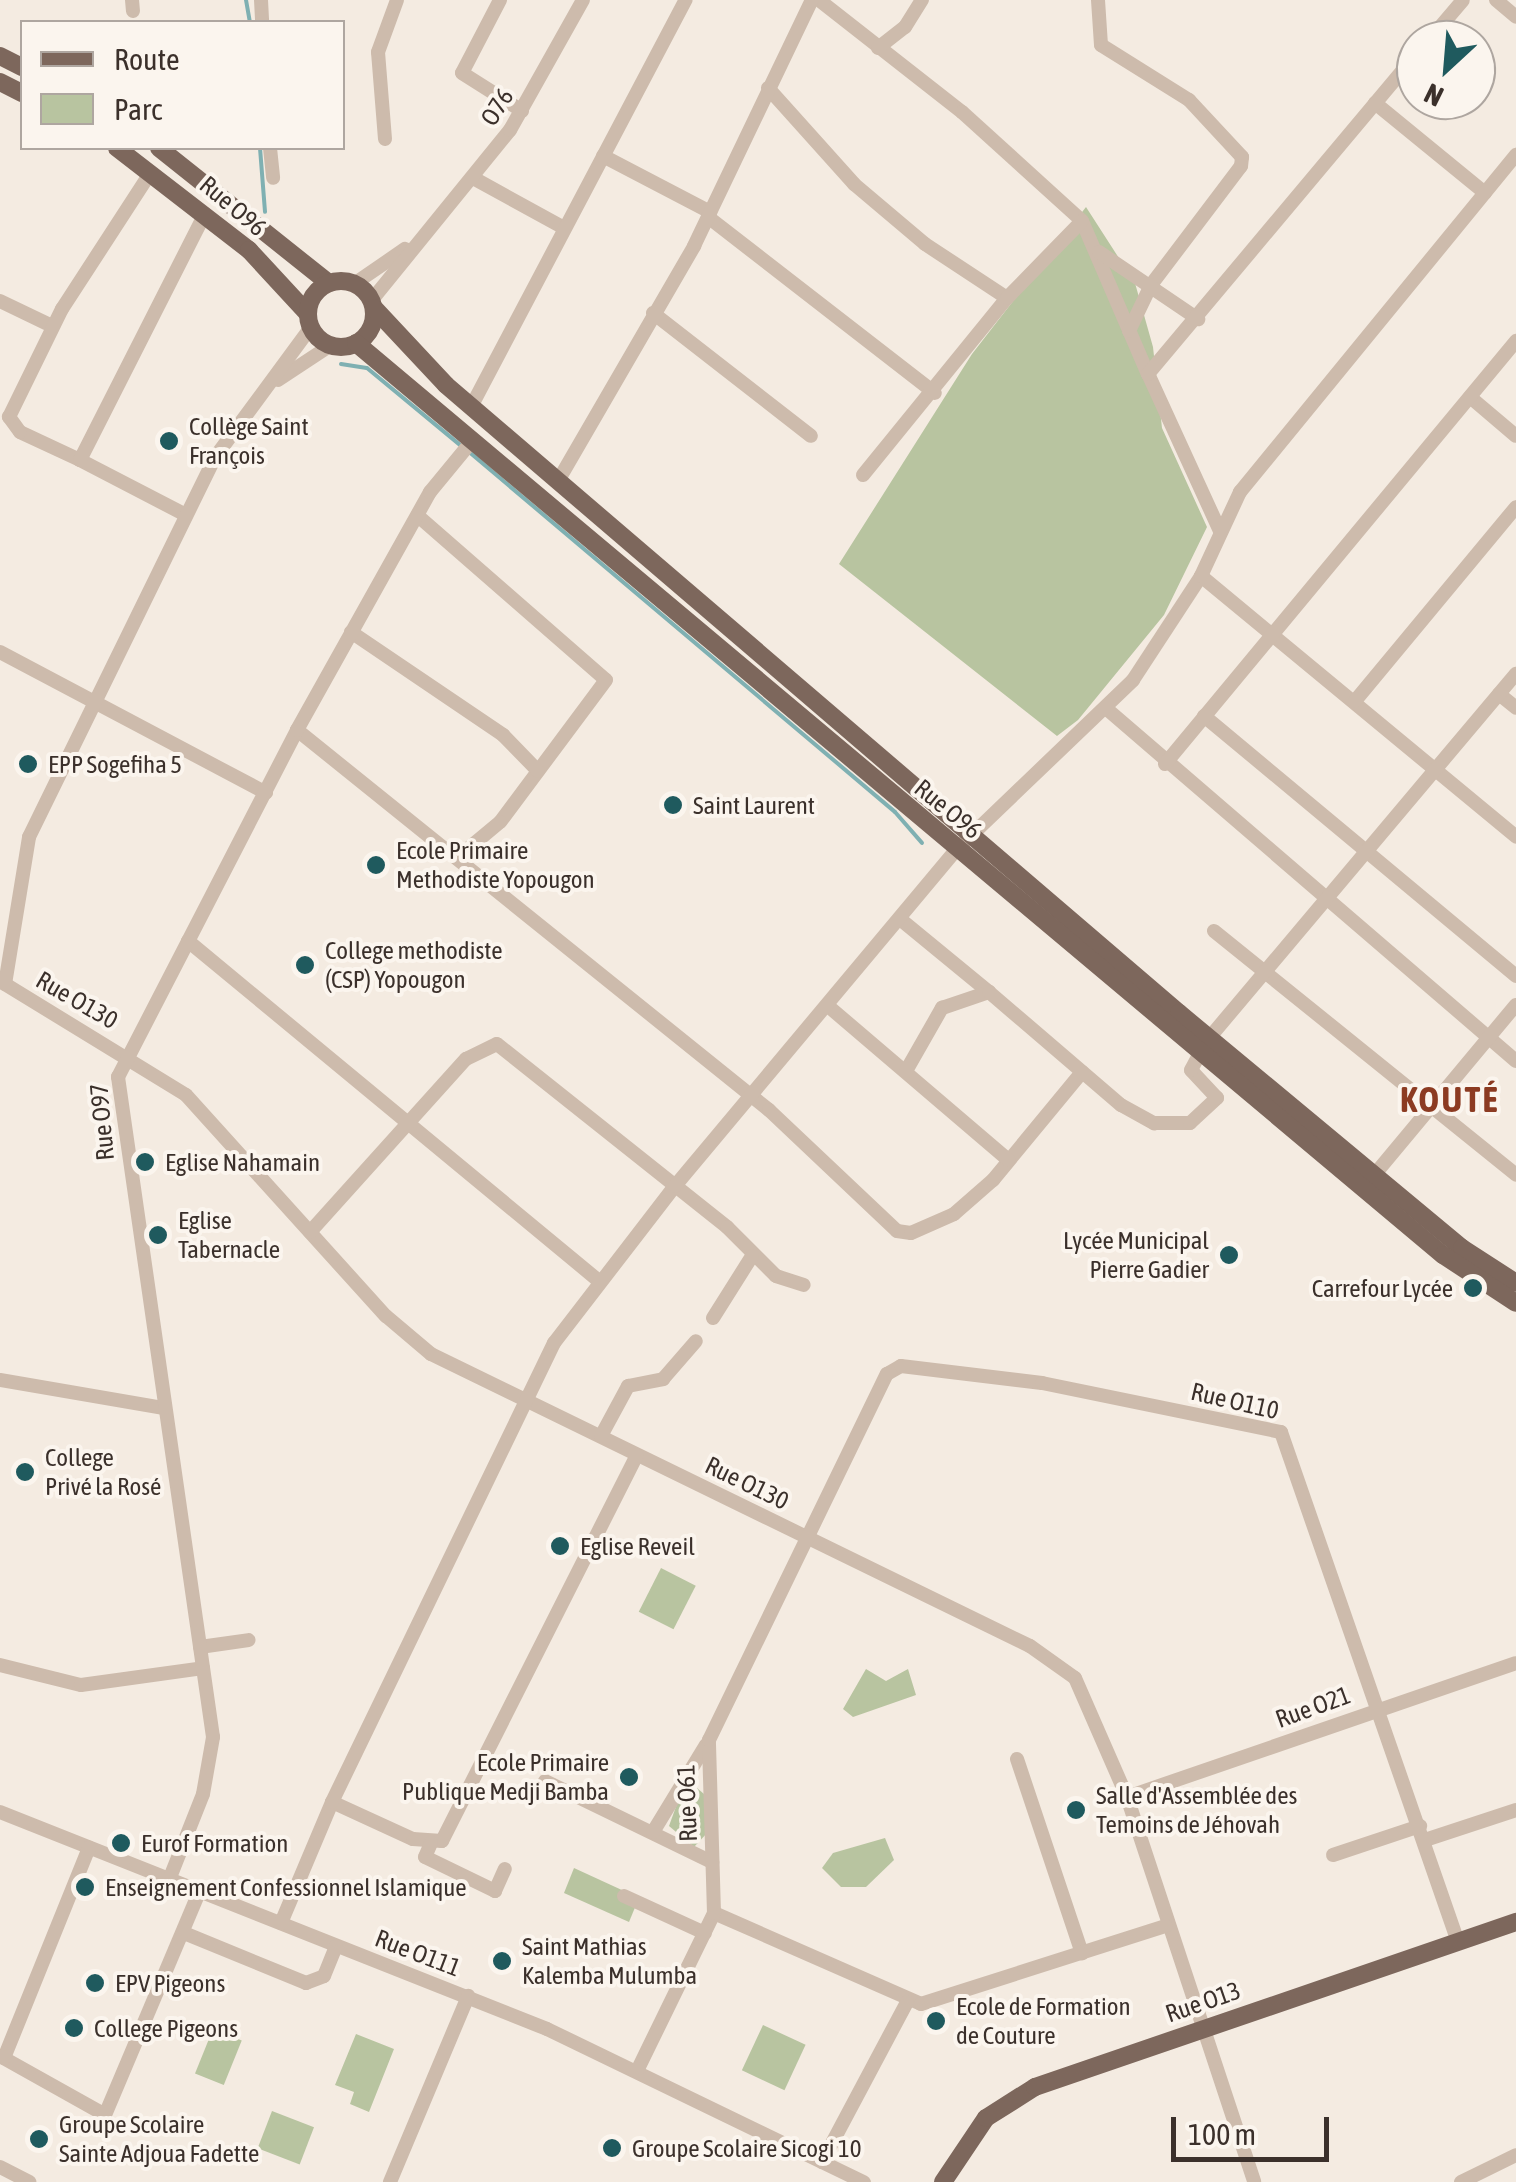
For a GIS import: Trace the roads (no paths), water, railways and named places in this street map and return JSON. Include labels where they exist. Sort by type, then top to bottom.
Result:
[{"type":"main road","name":"Rue O96","points":[[120,150],[205,214],[309,320]]},
{"type":"main road","name":"Rue O96","points":[[162,150],[329,283]]},
{"type":"main road","points":[[329,283],[354,284],[372,305],[372,325],[356,343],[331,345],[309,320],[312,299],[329,283]]},
{"type":"main road","name":"Rue O96","points":[[372,305],[471,407],[972,834],[1443,1255],[1516,1303]]},
{"type":"main road","name":"Rue O96","points":[[356,343],[957,849],[1516,1283]]},
{"type":"main road","name":"Rue O13","points":[[943,2182],[968,2139],[1005,2104],[1202,2028],[1516,1922]]},
{"type":"street","points":[[385,139],[378,52],[397,0]]},
{"type":"street","points":[[500,0],[462,73],[522,111]]},
{"type":"street","name":"O76","points":[[433,226],[475,179],[522,111],[584,0]]},
{"type":"street","points":[[471,407],[686,0]]},
{"type":"street","points":[[558,481],[709,215],[768,88],[815,0],[878,48],[1082,221],[1220,531]]},
{"type":"street","points":[[878,48],[906,26],[922,0]]},
{"type":"street","points":[[1098,0],[1101,45],[1189,100],[1242,156],[1242,166],[1152,285],[1129,331]]},
{"type":"street","points":[[1446,20],[1463,0]]},
{"type":"street","points":[[1496,0],[1516,17]]},
{"type":"street","points":[[1148,374],[1396,78]]},
{"type":"street","points":[[768,88],[854,184],[924,244],[1007,298]]},
{"type":"street","points":[[1375,103],[1485,193]]},
{"type":"street","points":[[270,150],[272,178]]},
{"type":"street","points":[[281,1923],[332,1802],[554,1343],[676,1186],[957,849],[1108,710],[1201,576],[1240,492],[1516,155]]},
{"type":"street","points":[[604,156],[709,215],[934,393]]},
{"type":"street","points":[[151,172],[52,326],[10,417],[20,432],[184,514]]},
{"type":"street","points":[[475,179],[564,228]]},
{"type":"street","points":[[80,460],[205,214]]},
{"type":"street","points":[[864,475],[1007,298],[1082,221]]},
{"type":"street","points":[[354,284],[433,226]]},
{"type":"street","points":[[372,305],[433,226]]},
{"type":"street","points":[[1099,252],[1198,319]]},
{"type":"street","points":[[0,302],[52,326]]},
{"type":"street","points":[[653,314],[810,436]]},
{"type":"street","points":[[2,982],[20,863],[184,514],[232,427],[273,383],[309,320]]},
{"type":"street","points":[[1165,764],[1516,342]]},
{"type":"street","points":[[273,383],[331,345]]},
{"type":"street","points":[[1470,397],[1516,436]]},
{"type":"street","name":"Rue O97","points":[[169,1880],[211,1764],[203,1668],[117,1086],[128,1056],[297,730],[442,473],[472,441]]},
{"type":"street","points":[[1355,701],[1516,507]]},
{"type":"street","points":[[418,516],[606,680],[500,822],[457,858]]},
{"type":"street","points":[[1201,576],[1516,837]]},
{"type":"street","points":[[352,632],[502,735],[538,770]]},
{"type":"street","points":[[0,652],[266,793]]},
{"type":"street","points":[[900,919],[1132,1113],[1154,1123],[1190,1123],[1217,1098],[1191,1070],[1205,1044],[1516,674]]},
{"type":"street","points":[[1499,694],[1516,708]]},
{"type":"street","points":[[1108,710],[1165,764],[1328,898],[1516,1062]]},
{"type":"street","points":[[1204,716],[1516,976]]},
{"type":"street","points":[[297,730],[750,1098],[903,1233],[950,1218],[1008,1160],[1082,1072]]},
{"type":"street","points":[[1214,931],[1516,1174]]},
{"type":"street","points":[[188,941],[599,1281]]},
{"type":"street","name":"Rue O130","points":[[2,982],[186,1095],[407,1336],[525,1400],[1062,1666],[1085,1693],[1126,1798],[1254,2182]]},
{"type":"street","points":[[906,1071],[942,1008],[989,992]]},
{"type":"street","points":[[1375,1174],[1516,1005]]},
{"type":"street","points":[[828,1006],[1008,1160]]},
{"type":"street","points":[[310,1232],[466,1058],[498,1044],[676,1186],[776,1276],[804,1285]]},
{"type":"street","points":[[713,1318],[752,1256]]},
{"type":"street","points":[[601,1436],[628,1386],[663,1379],[696,1340]]},
{"type":"street","name":"Rue O110","points":[[809,1538],[887,1374],[901,1366],[1042,1383],[1274,1428],[1288,1440],[1458,1942]]},
{"type":"street","points":[[0,1380],[163,1408]]},
{"type":"street","points":[[505,1869],[496,1891],[425,1857],[431,1844],[452,1828],[637,1455]]},
{"type":"street","name":"Rue O61","points":[[637,2072],[714,1913],[709,1740],[809,1538]]},
{"type":"street","points":[[200,1647],[248,1640]]},
{"type":"street","name":"Rue O21","points":[[1126,1798],[1376,1708],[1516,1663]]},
{"type":"street","points":[[0,1664],[81,1684],[203,1668]]},
{"type":"street","points":[[654,1832],[709,1740]]},
{"type":"street","points":[[1017,1759],[1082,1954]]},
{"type":"street","points":[[545,1781],[712,1862]]},
{"type":"street","points":[[332,1802],[431,1844]]},
{"type":"street","points":[[1332,1855],[1516,1810]]},
{"type":"street","name":"Rue O111","points":[[0,1812],[468,1996],[637,2072],[864,2182]]},
{"type":"street","points":[[89,1848],[2,2057],[105,2115],[199,1892]]},
{"type":"street","points":[[624,1896],[705,1933]]},
{"type":"street","points":[[714,1913],[907,2002],[933,2003],[1166,1926]]},
{"type":"street","points":[[184,1933],[306,1983],[324,1976],[336,1946]]},
{"type":"street","points":[[390,2182],[468,1996]]},
{"type":"street","points":[[822,2162],[907,2002]]},
{"type":"street","points":[[1461,2182],[1516,2154]]},
{"type":"street","points":[[0,2167],[29,2182]]},
{"type":"waterway","points":[[246,0],[250,20]]},
{"type":"waterway","points":[[260,150],[265,212]]},
{"type":"waterway","points":[[341,364],[367,368],[460,445]]},
{"type":"waterway","points":[[468,451],[895,812],[922,843]]},
{"type":"place","name":"Collège Saint François","points":[[169,441]]},
{"type":"place","name":"EPP Sogefiha 5","points":[[28,764]]},
{"type":"place","name":"Saint Laurent","points":[[673,805]]},
{"type":"place","name":"Ecole Primaire Methodiste Yopougon","points":[[376,865]]},
{"type":"place","name":"College methodiste (CSP) Yopougon","points":[[305,965]]},
{"type":"place","name":"Eglise Nahamain","points":[[145,1162]]},
{"type":"place","name":"Eglise Tabernacle","points":[[158,1235]]},
{"type":"place","name":"Lycée Municipal Pierre Gadier","points":[[1229,1255]]},
{"type":"place","name":"Carrefour Lycée","points":[[1473,1288]]},
{"type":"place","name":"College Privé la Rosé","points":[[25,1472]]},
{"type":"place","name":"Eglise Reveil","points":[[560,1546]]},
{"type":"place","name":"Ecole Primaire Publique Medji Bamba","points":[[629,1777]]},
{"type":"place","name":"Salle d'Assemblée des Temoins de Jéhovah","points":[[1076,1810]]},
{"type":"place","name":"Eurof Formation","points":[[121,1843]]},
{"type":"place","name":"Enseignement Confessionnel Islamique","points":[[85,1887]]},
{"type":"place","name":"Saint Mathias Kalemba Mulumba","points":[[502,1961]]},
{"type":"place","name":"EPV Pigeons","points":[[95,1983]]},
{"type":"place","name":"Ecole de Formation de Couture","points":[[936,2021]]},
{"type":"place","name":"College Pigeons","points":[[74,2028]]},
{"type":"place","name":"Groupe Scolaire Sainte Adjoua Fadette","points":[[39,2139]]},
{"type":"place","name":"Groupe Scolaire Sicogi 10","points":[[612,2148]]},
{"type":"district","name":"KOUTÉ","points":[[1450,1099]]}]
